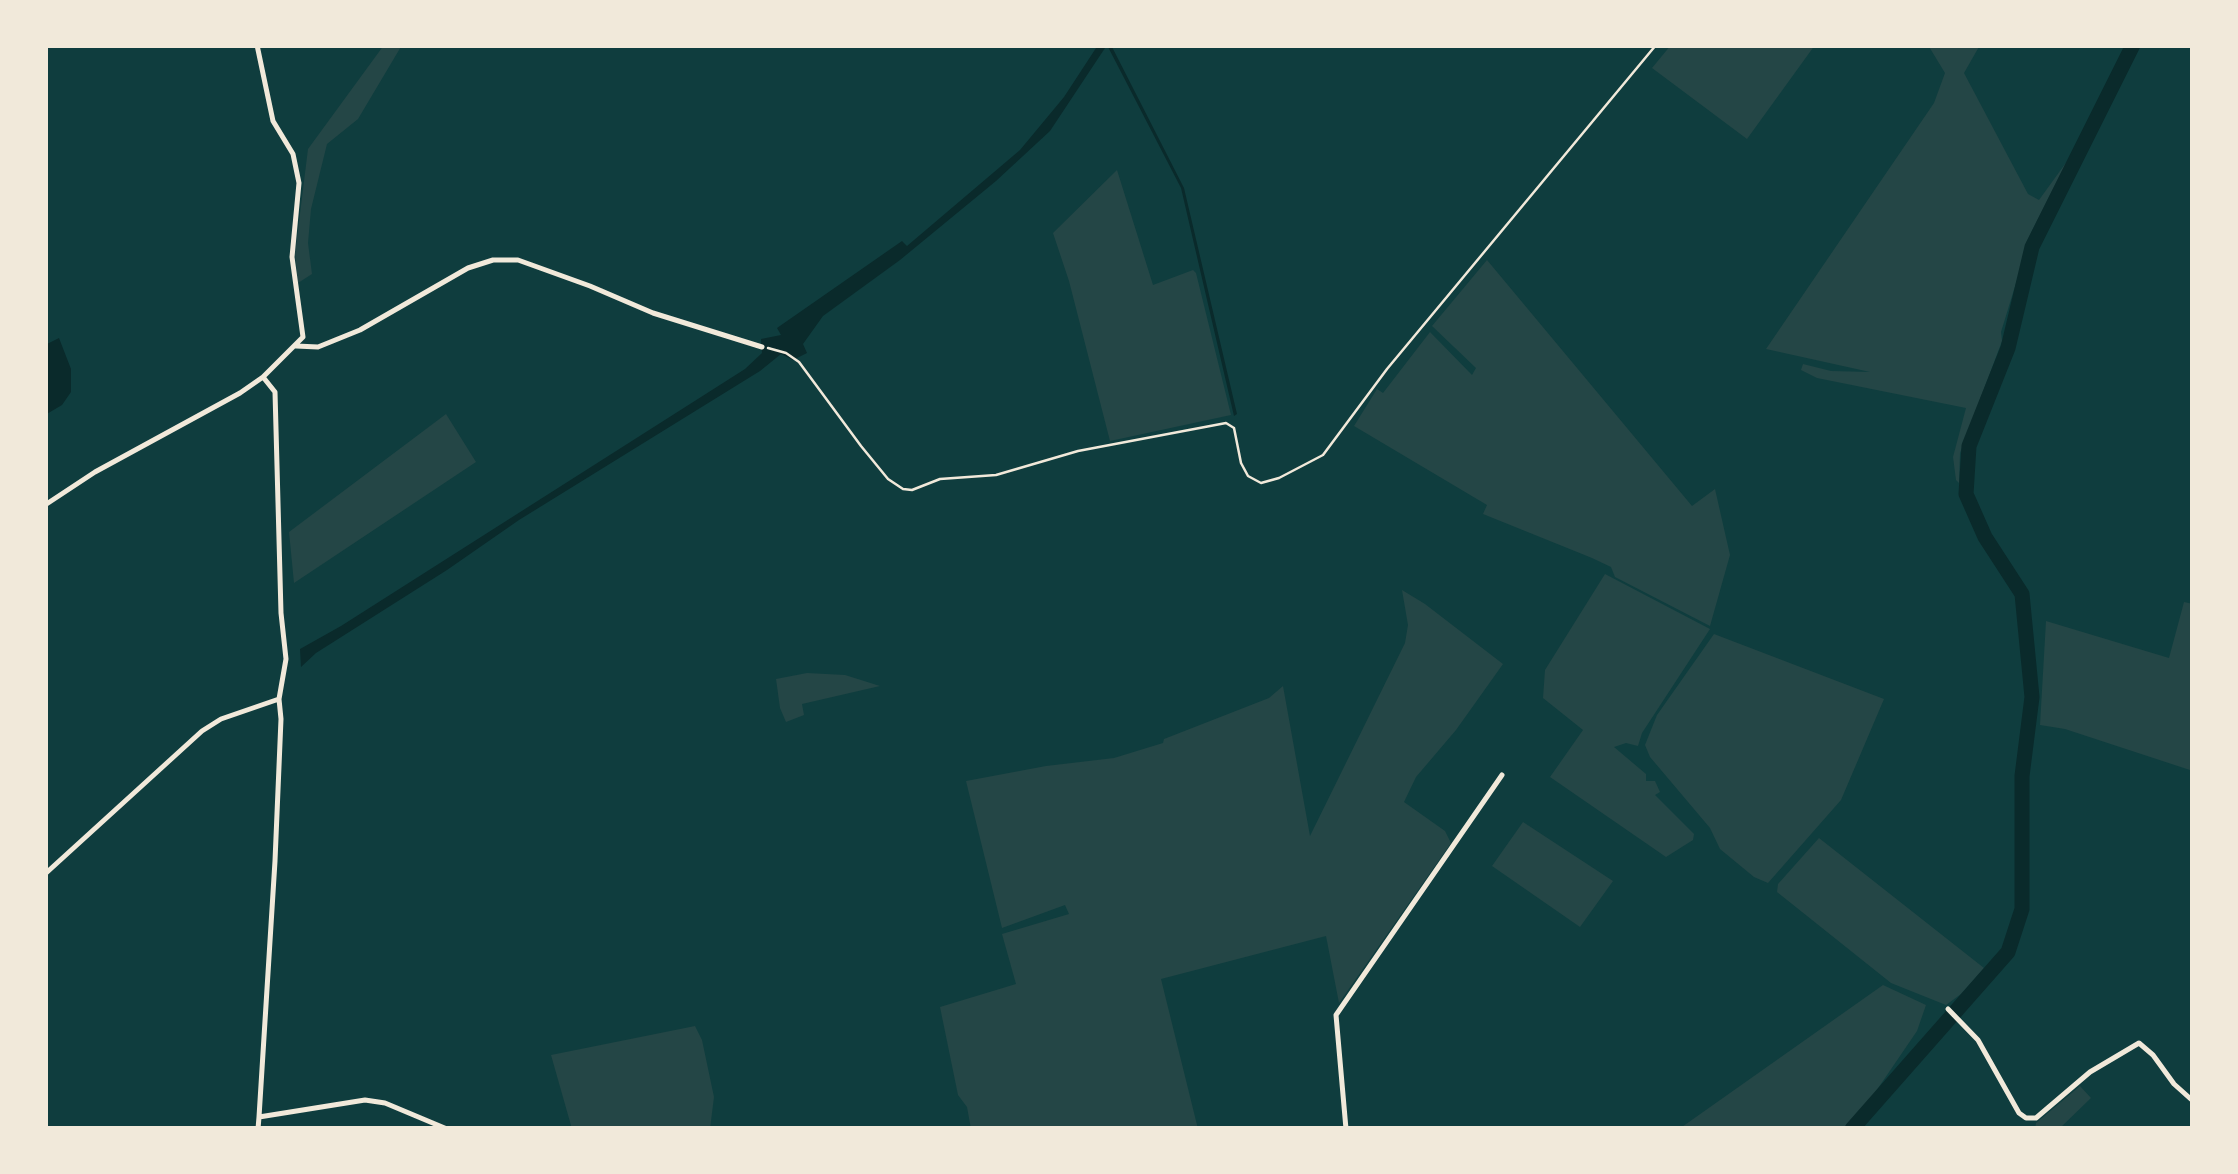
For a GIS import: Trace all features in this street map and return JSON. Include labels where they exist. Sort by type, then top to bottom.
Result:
[{"type":"street","points":[[45,505],[262,378],[296,346],[303,331],[292,258],[299,183],[293,154],[273,121],[257,45]]},
{"type":"street","points":[[296,346],[318,347],[360,330],[468,268],[492,260],[518,260],[653,313],[762,347]]},
{"type":"street","points":[[258,1129],[276,846],[282,718],[279,699],[286,658],[281,613],[275,392],[262,378]]},
{"type":"street","points":[[45,874],[202,731],[221,719],[279,699]]},
{"type":"street","points":[[1346,1129],[1336,1015],[1502,774]]},
{"type":"street","points":[[1948,1009],[1978,1040],[2019,1113],[2026,1118],[2036,1118],[2090,1072],[2139,1043],[2193,1101]]},
{"type":"street","points":[[259,1117],[366,1100],[385,1103],[447,1129]]},
{"type":"path","points":[[762,347],[786,353],[799,362],[888,479],[903,489],[912,490],[940,479],[996,475],[1078,450],[1226,423],[1234,428],[1241,463],[1248,476],[1261,483],[1279,478],[1323,455],[1387,369],[1656,45]]},
{"type":"shaded area","points":[[384,45],[402,45],[358,119],[327,144],[311,209],[308,243],[312,274],[298,283],[295,254],[308,149]]},
{"type":"shaded area","points":[[1098,45],[1107,45],[1050,131],[900,260],[823,316],[803,344],[807,353],[793,360],[781,354],[760,371],[519,520],[316,653],[301,667],[300,649],[745,369],[762,353],[761,339],[781,335],[777,328],[902,241],[907,246],[1020,150],[1064,97]]},
{"type":"shaded area","points":[[1107,45],[1111,45],[1184,188],[1237,414],[1234,416],[1181,188]]},
{"type":"shaded area","points":[[1671,45],[1815,45],[1747,139],[1652,68]]},
{"type":"shaded area","points":[[1928,45],[1980,45],[1964,73],[2028,194],[2039,200],[2073,153],[2032,231],[2001,332],[2002,341],[1960,453],[1959,483],[1953,457],[1966,408],[1817,378],[1801,370],[1803,364],[1831,371],[1870,372],[1766,349],[1934,103],[1945,73]]},
{"type":"shaded area","points":[[1117,170],[1153,285],[1193,270],[1196,273],[1231,415],[1110,441],[1053,233]]},
{"type":"shaded area","points":[[1487,260],[1692,506],[1715,489],[1730,555],[1710,626],[1615,577],[1611,567],[1483,514],[1487,505],[1354,426],[1377,389],[1383,393],[1430,332],[1472,375],[1476,368],[1432,326]]},
{"type":"shaded area","points":[[59,338],[71,369],[71,392],[62,405],[45,415],[45,345]]},
{"type":"shaded area","points":[[446,414],[476,462],[294,583],[289,532]]},
{"type":"shaded area","points":[[1605,574],[1710,629],[1642,733],[1638,746],[1626,743],[1614,747],[1646,774],[1646,781],[1655,781],[1660,792],[1655,795],[1694,834],[1693,840],[1666,857],[1550,777],[1583,730],[1543,698],[1545,670]]},
{"type":"shaded area","points":[[1402,590],[1503,664],[1456,730],[1416,777],[1404,802],[1445,831],[1451,843],[1339,1003],[1326,936],[1161,979],[1198,1129],[971,1129],[967,1107],[958,1095],[940,1007],[1016,984],[1002,934],[1069,914],[1065,905],[1002,928],[966,781],[1114,758],[1163,743],[1164,739],[1269,698],[1283,686],[1310,836],[1405,643],[1408,625]]},
{"type":"shaded area","points":[[2184,602],[2193,604],[2193,771],[2065,729],[2040,725],[2046,621],[2169,658]]},
{"type":"shaded area","points":[[1714,634],[1884,699],[1841,800],[1768,883],[1754,877],[1720,849],[1710,828],[1650,757],[1645,745],[1657,715]]},
{"type":"shaded area","points":[[807,673],[845,675],[880,686],[802,704],[804,715],[786,722],[776,679]]},
{"type":"shaded area","points":[[1523,822],[1613,881],[1580,927],[1492,866]]},
{"type":"shaded area","points":[[1819,838],[1984,968],[1961,994],[1946,1005],[1891,983],[1777,892],[1778,884]]},
{"type":"shaded area","points":[[1883,985],[1926,1005],[1917,1031],[1855,1122],[1842,1129],[1679,1129]]},
{"type":"shaded area","points":[[695,1026],[702,1040],[714,1097],[710,1129],[572,1129],[551,1055]]},
{"type":"shaded area","points":[[2080,1086],[2091,1098],[2059,1129],[2035,1129],[2036,1123]]},
{"type":"waterway","points":[[1852,1129],[2008,952],[2022,909],[2022,776],[2032,697],[2022,594],[1985,537],[1966,494],[1969,446],[2008,348],[2032,247],[2133,45]]}]
